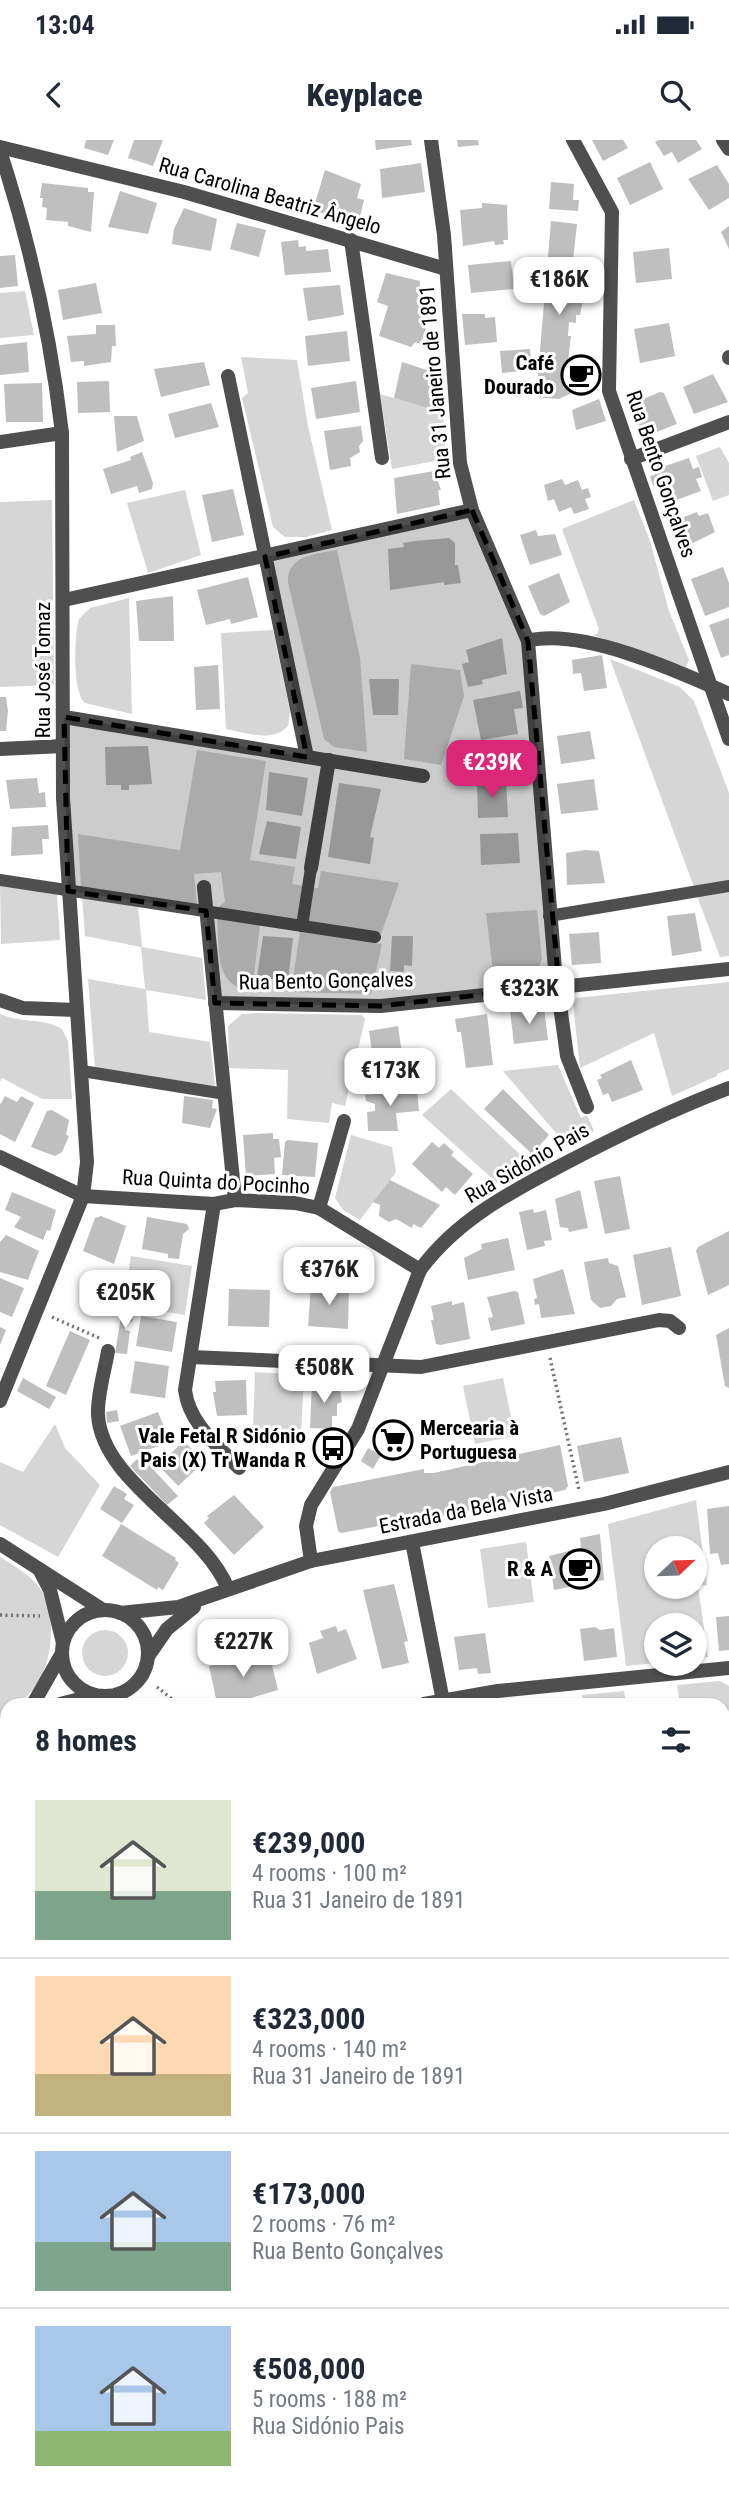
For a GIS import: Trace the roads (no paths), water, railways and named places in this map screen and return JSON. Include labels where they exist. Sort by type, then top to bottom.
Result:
[{"type":"street","name":"Rua 31 Janeiro de 1891","points":[[431,140],[446,269],[457,438],[465,488],[528,641],[549,916],[567,1056],[587,1107]]},
{"type":"street","name":"Rua Bento Gonçalves","points":[[573,140],[612,212],[609,391],[729,738]]},
{"type":"street","points":[[723,140],[729,149]]},
{"type":"street","name":"Rua Carolina Beatriz Ângelo","points":[[0,150],[119,175],[446,269]]},
{"type":"street","name":"Rua José Tomaz","points":[[0,150],[30,257],[57,387],[62,433],[63,746],[68,891],[88,1154],[83,1196],[0,1401]]},
{"type":"street","points":[[351,240],[382,458]]},
{"type":"street","points":[[228,376],[307,757]]},
{"type":"street","points":[[631,459],[729,422]]},
{"type":"street","points":[[0,442],[62,433]]},
{"type":"street","points":[[64,600],[472,510]]},
{"type":"street","points":[[528,641],[552,638],[600,646],[729,694]]},
{"type":"street","points":[[64,717],[423,776]]},
{"type":"street","points":[[0,749],[63,746]]},
{"type":"street","points":[[302,926],[329,760]]},
{"type":"street","points":[[0,880],[375,937]]},
{"type":"street","points":[[549,916],[729,886]]},
{"type":"street","points":[[204,887],[235,1200]]},
{"type":"street","name":"Rua Bento Gonçalves","points":[[215,1003],[381,1006],[729,968]]},
{"type":"street","points":[[0,1000],[23,1007],[76,1010]]},
{"type":"street","points":[[82,1071],[225,1094]]},
{"type":"street","name":"Rua Sidónio Pais","points":[[311,1561],[306,1526],[311,1505],[358,1429],[420,1270],[446,1239],[504,1196],[642,1123],[729,1088]]},
{"type":"street","points":[[319,1208],[344,1121]]},
{"type":"street","name":"Rua Quinta do Pocinho","points":[[0,1157],[83,1196],[214,1204],[235,1200],[295,1203],[319,1208],[420,1270]]},
{"type":"street","points":[[214,1204],[185,1390],[187,1407],[195,1421],[239,1468]]},
{"type":"street","points":[[191,1357],[421,1367],[659,1320],[670,1321],[679,1328]]},
{"type":"street","points":[[108,1351],[98,1415],[109,1454],[212,1562],[228,1589]]},
{"type":"street","name":"Estrada da Bela Vista","points":[[212,1595],[311,1561],[604,1504],[729,1472]]},
{"type":"street","points":[[412,1542],[442,1698]]},
{"type":"street","points":[[0,1544],[103,1610],[120,1613],[178,1607],[212,1595]]},
{"type":"street","points":[[39,1568],[50,1590],[71,1680],[94,1695]]},
{"type":"street","points":[[83,1698],[94,1695],[110,1697],[136,1684],[145,1671],[148,1657],[156,1642],[181,1615],[212,1595]]},
{"type":"street","points":[[36,1698],[77,1620],[103,1610]]},
{"type":"street","points":[[120,1613],[142,1630],[148,1657]]},
{"type":"street","points":[[460,1698],[499,1691],[729,1668]]},
{"type":"place","name":"Café Dourado","points":[[581,375]]},
{"type":"place","name":"Mercearia à Portuguesa","points":[[393,1440]]},
{"type":"place","name":"Vale Fetal R Sidónio Pais (X) Tr Wanda R","points":[[333,1448]]},
{"type":"place","name":"R & A","points":[[580,1569]]}]
